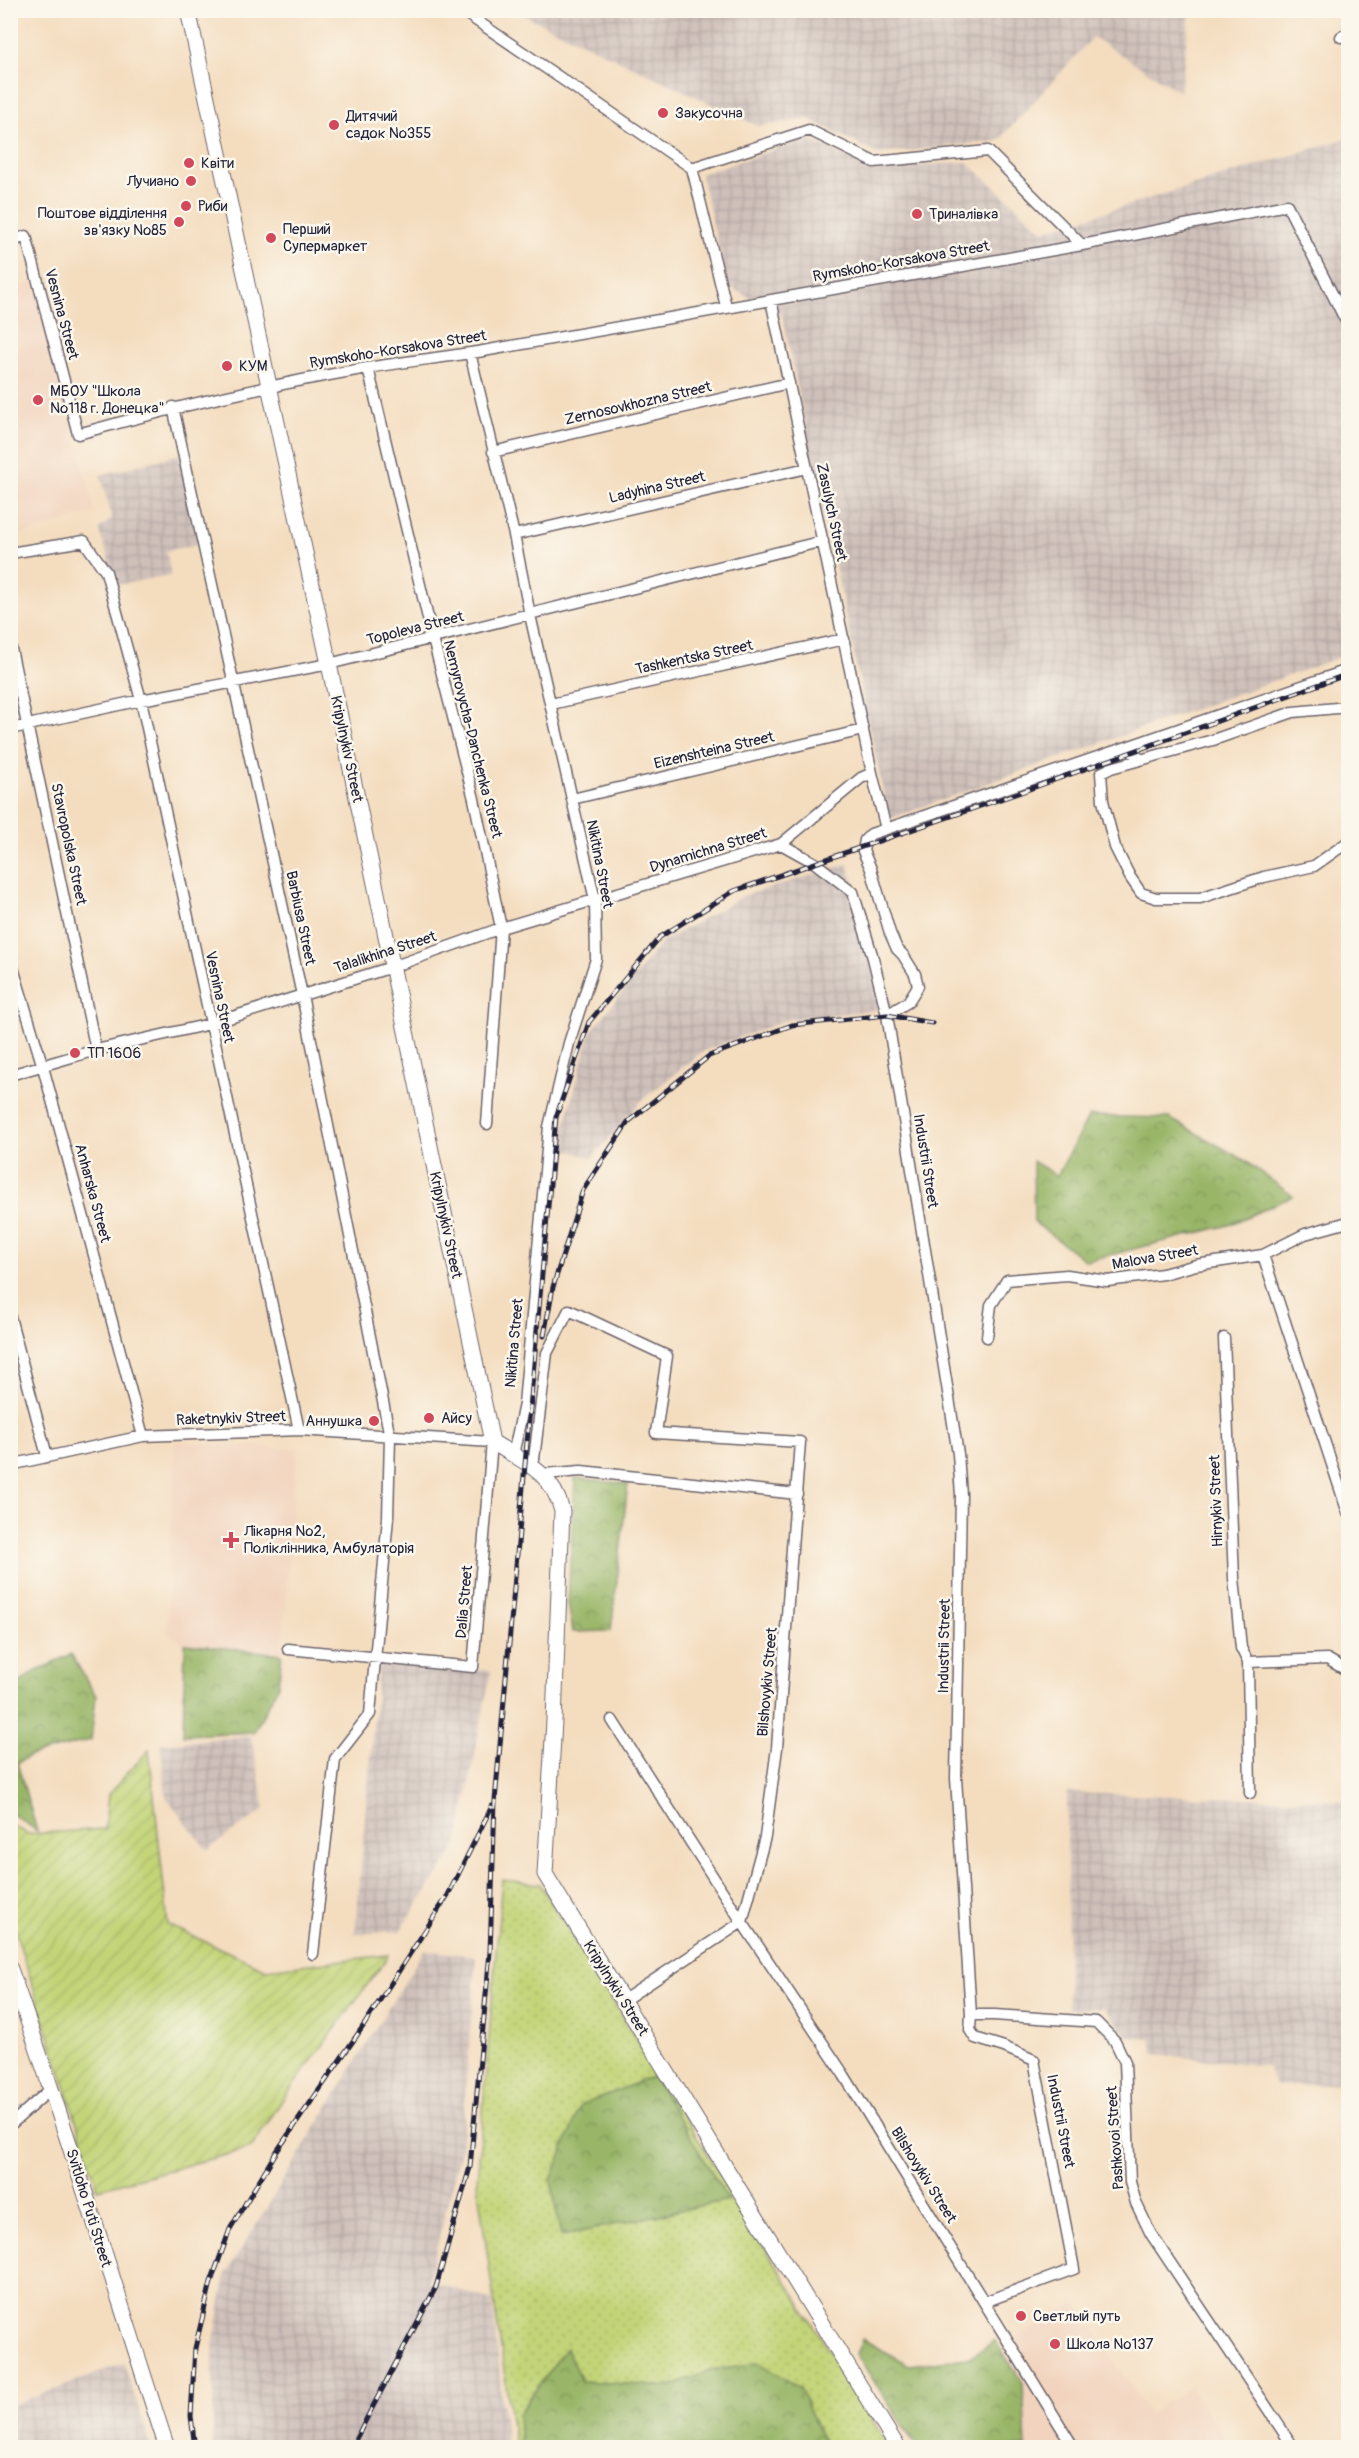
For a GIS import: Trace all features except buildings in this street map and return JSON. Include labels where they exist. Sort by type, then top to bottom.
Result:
[{"type":"street","name":"Kripylnykiv Street","points":[[189,10],[492,1442],[538,1470],[558,1495],[562,1511],[554,1721],[545,1874],[898,2448]]},
{"type":"street","points":[[461,10],[692,168],[726,306]]},
{"type":"street","points":[[692,168],[809,130],[874,162],[988,152],[1082,244]]},
{"type":"street","name":"Rymskoho-Korsakova Street","points":[[78,434],[173,407],[368,368],[430,357],[470,353],[726,306],[771,300],[1287,205],[1348,325]]},
{"type":"street","name":"Vesnina Street","points":[[10,242],[26,236],[78,434]]},
{"type":"street","name":"Zasulych Street","points":[[771,300],[863,730]]},
{"type":"street","name":"Nikitina Street","points":[[470,353],[514,535],[595,900],[596,959],[569,1043],[549,1127],[524,1404],[513,1455]]},
{"type":"street","name":"Nemyrovycha-Danchenka Street","points":[[368,368],[474,799],[501,928],[487,1124]]},
{"type":"street","name":"Zernosovkhozna Street","points":[[493,452],[789,383]]},
{"type":"street","name":"Barbiusa Street","points":[[173,407],[302,995],[390,1437]]},
{"type":"street","name":"Ladyhina Street","points":[[514,535],[807,468]]},
{"type":"street","name":"Vesnina Street","points":[[10,553],[84,541],[106,572],[141,700],[299,1430]]},
{"type":"street","name":"Topoleva Street","points":[[10,729],[141,700],[329,664],[823,541]]},
{"type":"street","name":"Tashkentska Street","points":[[551,704],[844,639]]},
{"type":"street","name":"Stavropolska Street","points":[[10,644],[29,725],[96,1050]]},
{"type":"street","points":[[887,1015],[908,1002],[918,986],[915,974],[897,949],[890,933],[871,868],[863,851],[865,840],[870,834],[1348,670]]},
{"type":"street","points":[[1348,707],[1293,712],[1213,740],[1110,768],[1101,773],[1100,779],[1102,801],[1115,847],[1141,893],[1156,898],[1200,898],[1264,877],[1314,866],[1348,842]]},
{"type":"street","points":[[863,730],[886,829]]},
{"type":"street","name":"Eizenshteina Street","points":[[572,799],[863,730]]},
{"type":"street","points":[[1127,747],[1140,759]]},
{"type":"street","name":"Dynamichna Street","points":[[595,900],[780,844],[861,778],[872,773]]},
{"type":"street","name":"Industrii Street","points":[[780,844],[815,863],[853,892],[887,1015],[958,1454],[961,1507],[956,1778],[971,2015],[970,2030],[975,2038],[1034,2060],[1074,2269],[984,2302]]},
{"type":"street","name":"Talalikhina Street","points":[[10,1075],[96,1050],[210,1024],[392,968],[501,928],[595,900]]},
{"type":"street","name":"Anharska Street","points":[[10,958],[43,1067],[143,1436]]},
{"type":"street","name":"Malova Street","points":[[987,1337],[991,1305],[1007,1280],[1067,1275],[1107,1281],[1163,1275],[1196,1265],[1263,1255],[1305,1234],[1348,1222]]},
{"type":"street","points":[[1263,1255],[1348,1513]]},
{"type":"street","name":"Bilshovykiv Street","points":[[538,1470],[547,1353],[569,1310],[667,1356],[656,1433],[800,1442],[777,1748],[765,1837],[742,1922]]},
{"type":"street","points":[[10,1317],[47,1456]]},
{"type":"street","name":"Hirnykiv Street","points":[[1224,1338],[1234,1578],[1241,1648],[1248,1662],[1250,1793]]},
{"type":"street","name":"Raketnykiv Street","points":[[10,1465],[143,1436],[299,1430],[492,1442]]},
{"type":"street","points":[[313,1954],[335,1759],[370,1714],[388,1518],[390,1437]]},
{"type":"street","name":"Dalia Street","points":[[288,1649],[473,1666],[492,1442]]},
{"type":"street","points":[[538,1470],[581,1472],[797,1494]]},
{"type":"street","points":[[1248,1662],[1327,1659],[1348,1671]]},
{"type":"street","name":"Bilshovykiv Street","points":[[612,1720],[844,2075],[1074,2448]]},
{"type":"street","points":[[624,2000],[742,1922]]},
{"type":"street","name":"Svitloho Puti Street","points":[[10,1969],[52,2088],[166,2448]]},
{"type":"street","name":"Pashkovoi Street","points":[[971,2015],[994,2014],[1096,2022],[1115,2041],[1125,2062],[1130,2182],[1136,2203],[1151,2234],[1294,2448]]},
{"type":"street","points":[[10,2125],[52,2088]]},
{"type":"shaded area","points":[[515,11],[1190,11],[1180,92],[1093,37],[998,141],[878,154],[809,119],[758,126]]},
{"type":"shaded area","points":[[1348,138],[1348,654],[889,819],[782,315],[728,286],[701,174],[808,139],[875,169],[967,162],[1043,231]]},
{"type":"shaded area","name":"МБОУ \"Школа №118 г. Донецка\"","points":[[35,281],[95,512],[11,538],[11,288]]},
{"type":"shaded area","points":[[181,454],[201,543],[166,551],[171,575],[117,585],[99,529],[112,519],[101,475]]},
{"type":"shaded area","points":[[848,864],[893,1008],[789,1019],[703,1051],[643,1099],[592,1158],[559,1147],[590,1033],[662,942],[743,896]]},
{"type":"shaded area","name":"Лікарня №2, Поліклінника, Амбулаторія","points":[[175,1441],[297,1449],[282,1654],[185,1644],[167,1632]]},
{"type":"shaded area","points":[[379,1660],[491,1671],[457,1846],[400,1931],[355,1934]]},
{"type":"shaded area","points":[[251,1736],[265,1809],[207,1850],[166,1797],[161,1744]]},
{"type":"shaded area","points":[[1067,1793],[1348,1801],[1348,2083],[1275,2086],[1268,2066],[1154,2054],[1151,2038],[1128,2037],[1105,2008],[1068,2009]]},
{"type":"shaded area","points":[[424,1950],[476,1956],[461,2150],[428,2281],[492,2300],[507,2447],[213,2447],[213,2346],[226,2274]]},
{"type":"shaded area","name":"Школа №137","points":[[1077,2302],[1149,2414],[1190,2387],[1231,2447],[912,2447],[890,2412]]},
{"type":"shaded area","points":[[124,2363],[151,2447],[11,2447],[11,2406]]},
{"type":"green space","points":[[1089,1116],[1169,1118],[1244,1160],[1293,1196],[1229,1225],[1086,1261],[1034,1222],[1033,1161],[1057,1176]]},
{"type":"green space","points":[[575,1478],[628,1484],[611,1631],[573,1632],[568,1603]]},
{"type":"green space","points":[[185,1644],[282,1654],[278,1686],[254,1732],[183,1735]]},
{"type":"green space","points":[[71,1654],[96,1696],[91,1740],[29,1756],[17,1763],[37,1831],[11,1813],[11,1689],[35,1672]]},
{"type":"green space","points":[[149,1750],[168,1925],[266,1969],[389,1955],[281,2102],[251,2148],[98,2189],[11,1918],[11,1825],[28,1834],[105,1829],[108,1794]]},
{"type":"green space","points":[[502,1880],[540,1884],[889,2447],[515,2447],[477,2182]]},
{"type":"green space","points":[[654,2076],[728,2200],[561,2236],[551,2180],[581,2105]]},
{"type":"green space","points":[[862,2339],[910,2365],[968,2358],[995,2341],[1023,2383],[1026,2447],[917,2447],[856,2354]]},
{"type":"green space","points":[[566,2348],[581,2381],[671,2387],[710,2370],[759,2363],[800,2388],[825,2446],[816,2448],[520,2447],[518,2414]]},
{"type":"railway","points":[[351,2448],[436,2287],[470,2167],[490,1952],[495,1801],[556,1117],[589,1022],[660,937],[734,891],[1021,792],[1348,674]]},
{"type":"railway","points":[[544,1336],[553,1287],[583,1190],[628,1122],[709,1056],[792,1025],[887,1015],[932,1023]]},
{"type":"railway","points":[[195,2448],[191,2416],[195,2348],[211,2282],[230,2229],[275,2154],[364,2025],[448,1895],[492,1806]]},
{"type":"place","name":"Закусочна","points":[[663,113]]},
{"type":"place","name":"Дитячий садок №355","points":[[334,125]]},
{"type":"place","name":"Квіти","points":[[189,163]]},
{"type":"place","name":"Лучиано","points":[[191,181]]},
{"type":"place","name":"Риби","points":[[186,206]]},
{"type":"place","name":"Триналівка","points":[[917,214]]},
{"type":"place","name":"Поштове відділення зв'язку №85","points":[[179,222]]},
{"type":"place","name":"Перший Супермаркет","points":[[271,238]]},
{"type":"place","name":"КУМ","points":[[227,366]]},
{"type":"place","name":"МБОУ \"Школа №118 г. Донецка\"","points":[[38,400]]},
{"type":"place","name":"ТП 1606","points":[[75,1053]]},
{"type":"place","name":"Айсу","points":[[429,1418]]},
{"type":"place","name":"Аннушка","points":[[374,1421]]},
{"type":"place","name":"Лікарня №2, Поліклінника, Амбулаторія","points":[[231,1540]]},
{"type":"place","name":"Светлый путь","points":[[1021,2316]]},
{"type":"place","name":"Школа №137","points":[[1055,2344]]}]
